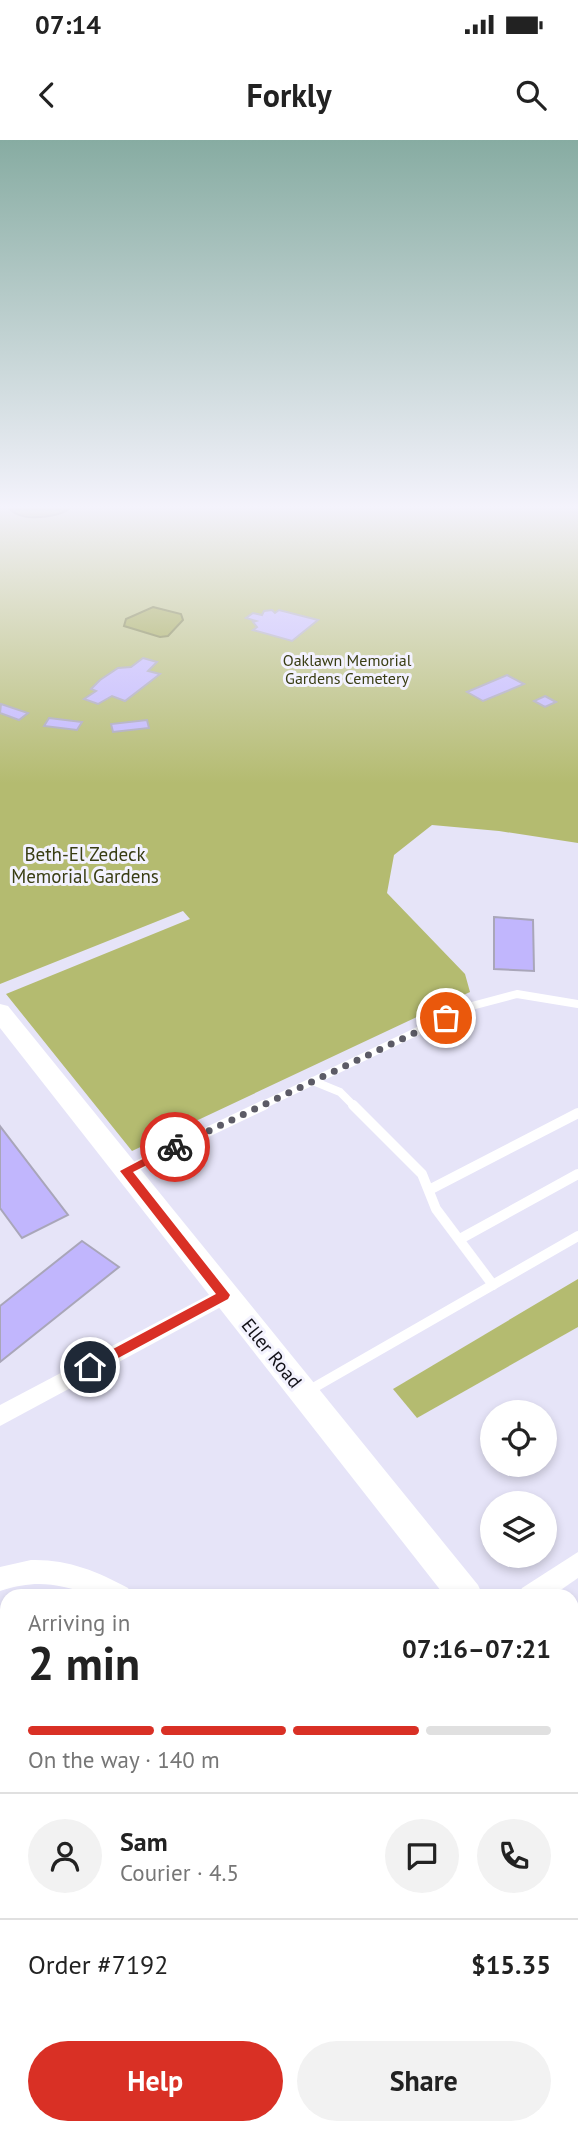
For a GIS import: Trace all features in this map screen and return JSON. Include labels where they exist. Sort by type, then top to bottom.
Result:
[{"type":"street","name":"Eller Road","points":[[0,1012],[460,1589]]},
{"type":"street","points":[[0,1416],[224,1295]]},
{"type":"street","points":[[541,1589],[578,1564]]},
{"type":"street","points":[[0,1579],[37,1570],[64,1572],[90,1580],[106,1589]]},
{"type":"lane","points":[[125,1171],[468,1007],[517,994],[578,1004]]},
{"type":"lane","points":[[313,1081],[340,1092],[422,1174],[436,1209],[493,1285]]},
{"type":"lane","points":[[429,1191],[578,1113]]},
{"type":"lane","points":[[460,1239],[578,1174]]},
{"type":"lane","points":[[304,1393],[578,1236]]},
{"type":"green space","points":[[0,598],[578,598],[578,843],[499,831],[432,825],[394,855],[387,893],[465,974],[470,992],[132,1151],[6,994],[190,919],[183,911],[0,984]]},
{"type":"green space","points":[[578,1279],[578,1327],[417,1418],[393,1389]]},
{"type":"shaded area","points":[[153,607],[181,614],[183,620],[168,636],[160,637],[124,626],[126,619]]},
{"type":"building","points":[[272,610],[275,613],[279,610],[318,620],[292,641],[253,630],[257,627],[253,622],[256,621],[246,618],[253,613],[262,615],[264,611]]},
{"type":"building","points":[[143,658],[157,662],[148,671],[160,674],[125,701],[112,696],[98,704],[84,699],[96,691],[91,689],[100,680],[118,668],[131,667]]},
{"type":"building","points":[[507,675],[524,684],[483,701],[467,692]]},
{"type":"building","points":[[545,696],[556,702],[545,707],[534,701]]},
{"type":"building","points":[[1,704],[28,713],[19,720],[0,713]]},
{"type":"building","points":[[49,718],[82,722],[77,730],[44,726]]},
{"type":"building","points":[[147,720],[149,728],[113,732],[111,724]]},
{"type":"building","points":[[494,917],[533,920],[534,971],[494,969]]},
{"type":"building","points":[[0,1126],[68,1215],[22,1238],[0,1208]]},
{"type":"building","points":[[82,1241],[119,1267],[0,1362],[0,1306]]},
{"type":"way so far","points":[[175,1147],[446,1018]]},
{"type":"route","points":[[90,1367],[224,1295],[125,1171],[175,1147]]},
{"type":"park label","name":"Oaklawn Memorial Gardens Cemetery","points":[[347,669]]},
{"type":"park label","name":"Beth-El Zedeck Memorial Gardens","points":[[85,865]]}]
